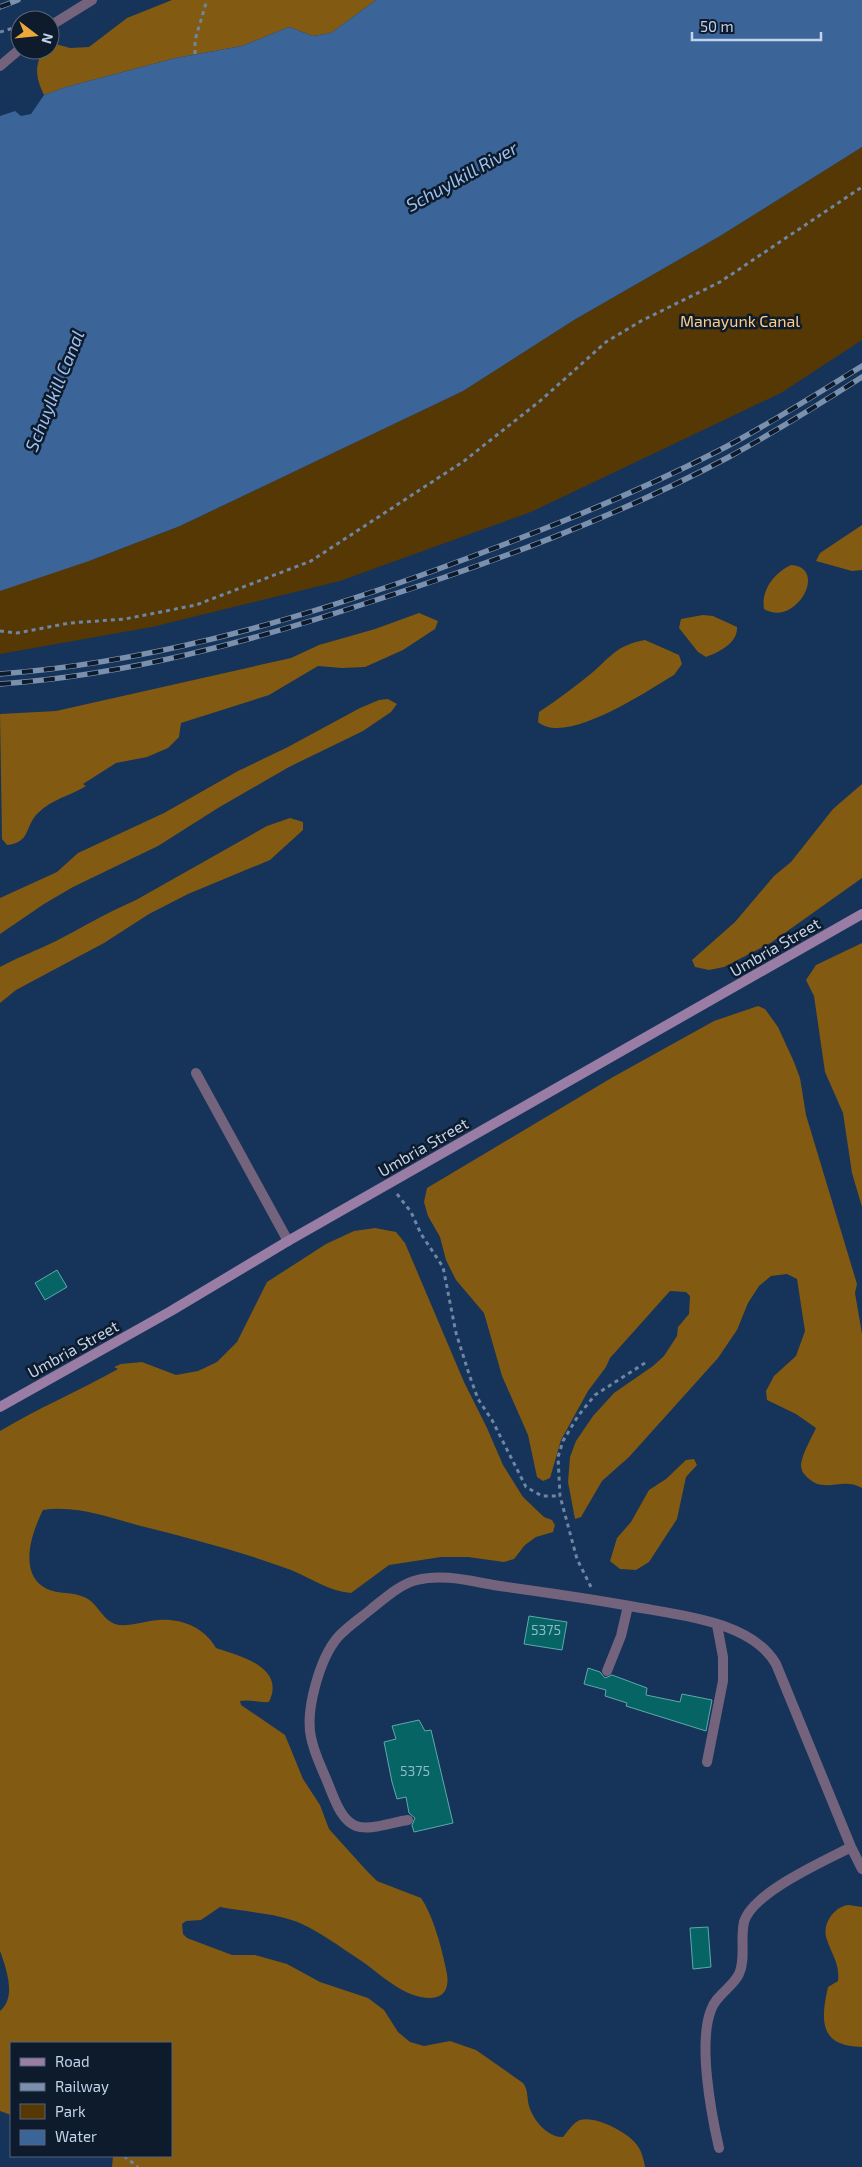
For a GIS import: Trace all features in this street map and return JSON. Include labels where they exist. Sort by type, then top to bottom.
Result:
[{"type":"main road","name":"Umbria Street","points":[[0,1407],[171,1311],[288,1241],[862,914]]},
{"type":"lane","points":[[60,20],[92,0]]},
{"type":"lane","points":[[0,66],[10,58]]},
{"type":"lane","points":[[196,1072],[288,1241]]},
{"type":"lane","points":[[408,1820],[366,1827],[350,1822],[335,1801],[311,1738],[310,1717],[314,1691],[325,1660],[339,1636],[384,1599],[416,1580],[429,1578],[464,1580],[628,1606],[718,1625],[759,1642],[772,1656],[850,1847],[862,1869]]},
{"type":"lane","points":[[607,1671],[621,1636],[628,1606]]},
{"type":"lane","points":[[706,1762],[723,1681],[723,1657],[718,1625]]},
{"type":"lane","points":[[719,2148],[711,2112],[706,2034],[710,2010],[724,1990],[738,1976],[742,1932],[748,1914],[764,1896],[850,1847]]},
{"type":"path","points":[[195,54],[195,40],[207,0]]},
{"type":"path","points":[[0,631],[17,633],[70,623],[125,619],[188,607],[277,575],[311,560],[464,461],[540,401],[606,342],[641,321],[720,282],[862,187]]},
{"type":"path","points":[[390,1183],[411,1212],[421,1234],[443,1267],[456,1333],[478,1399],[492,1420],[526,1487],[542,1496],[560,1496]]},
{"type":"path","points":[[598,1600],[577,1559],[560,1496],[558,1457],[563,1441],[578,1416],[595,1395],[648,1361]]},
{"type":"path","points":[[125,2157],[138,2167]]},
{"type":"green space","name":"Manayunk Canal","points":[[862,147],[862,340],[781,393],[531,512],[340,581],[152,627],[0,654],[0,556],[89,561],[180,526],[463,391],[574,320],[720,236]]},
{"type":"shaded area","points":[[172,0],[376,0],[331,33],[313,36],[289,27],[242,46],[176,58],[66,87],[44,95],[37,73],[39,60],[60,60],[60,45],[70,48],[89,47],[127,18]]},
{"type":"shaded area","points":[[862,525],[862,570],[852,571],[816,561],[820,553]]},
{"type":"shaded area","points":[[791,565],[802,568],[807,575],[808,585],[804,595],[797,604],[787,610],[776,613],[764,609],[765,595],[770,583],[774,577]]},
{"type":"shaded area","points":[[419,613],[438,621],[435,629],[403,650],[365,667],[318,666],[269,695],[181,723],[179,737],[168,748],[147,757],[116,763],[83,784],[86,786],[43,808],[34,818],[27,833],[20,841],[7,845],[2,839],[0,714],[56,711],[291,658],[319,645],[375,629]]},
{"type":"shaded area","points":[[703,615],[713,616],[737,627],[734,638],[727,646],[706,657],[698,652],[679,628],[681,619]]},
{"type":"shaded area","points":[[645,640],[679,655],[682,664],[674,675],[606,714],[586,722],[567,727],[551,728],[538,722],[539,712],[560,698],[616,652],[628,645]]},
{"type":"shaded area","points":[[388,699],[397,704],[391,712],[363,731],[289,767],[218,808],[158,846],[73,887],[0,934],[0,898],[57,872],[78,853],[164,813],[238,771],[286,748],[360,708],[379,700]]},
{"type":"shaded area","points":[[862,784],[862,878],[772,942],[724,967],[709,970],[695,967],[692,960],[735,922],[774,876],[791,862],[833,809]]},
{"type":"shaded area","points":[[290,818],[303,822],[303,830],[270,860],[188,894],[149,914],[104,943],[16,990],[0,1003],[0,967],[136,900],[267,826]]},
{"type":"shaded area","points":[[862,943],[862,1207],[852,1173],[843,1113],[825,1072],[814,996],[806,980],[816,965]]},
{"type":"shaded area","points":[[758,1006],[765,1009],[778,1027],[800,1078],[806,1115],[857,1284],[855,1293],[862,1334],[862,1488],[847,1484],[819,1484],[805,1475],[801,1469],[802,1459],[816,1428],[796,1414],[767,1400],[766,1391],[774,1376],[796,1356],[805,1331],[797,1279],[787,1274],[771,1276],[759,1286],[748,1303],[737,1330],[718,1358],[629,1457],[602,1481],[581,1517],[575,1519],[568,1482],[570,1457],[576,1441],[593,1416],[614,1393],[664,1356],[677,1336],[678,1327],[689,1314],[690,1296],[686,1292],[670,1291],[610,1358],[606,1367],[588,1391],[561,1440],[550,1478],[543,1481],[537,1477],[528,1435],[502,1376],[484,1313],[456,1280],[446,1260],[440,1237],[428,1216],[424,1202],[427,1188],[613,1077],[714,1021]]},
{"type":"shaded area","points":[[375,1228],[396,1232],[405,1243],[464,1382],[503,1465],[523,1497],[544,1517],[552,1520],[555,1525],[553,1532],[536,1537],[525,1545],[514,1559],[504,1562],[468,1557],[441,1557],[389,1565],[351,1593],[335,1590],[291,1570],[214,1545],[79,1510],[55,1509],[43,1510],[35,1530],[30,1552],[32,1573],[38,1582],[47,1589],[80,1595],[89,1600],[113,1623],[124,1625],[167,1620],[183,1622],[205,1634],[216,1648],[248,1659],[266,1672],[271,1680],[273,1690],[269,1702],[240,1701],[241,1705],[285,1735],[303,1779],[320,1805],[329,1829],[366,1870],[377,1881],[421,1898],[437,1932],[446,1969],[447,1982],[445,1991],[439,1996],[432,1998],[412,1995],[309,1928],[293,1920],[262,1913],[220,1907],[201,1920],[186,1921],[182,1924],[183,1934],[187,1938],[232,1955],[255,1955],[287,1964],[320,1982],[368,1998],[384,2010],[398,2032],[410,2042],[424,2046],[450,2041],[476,2050],[525,2085],[531,2111],[542,2127],[552,2135],[563,2137],[580,2120],[595,2120],[604,2123],[629,2137],[635,2143],[641,2152],[645,2167],[112,2167],[113,2157],[172,2157],[172,2042],[10,2042],[10,2115],[0,2111],[0,2011],[8,1998],[9,1982],[0,1951],[0,1431],[118,1369],[114,1367],[121,1364],[142,1362],[176,1375],[198,1371],[217,1362],[237,1342],[267,1282],[326,1244],[354,1231]]},
{"type":"shaded area","points":[[694,1459],[697,1465],[686,1477],[677,1519],[649,1562],[636,1570],[620,1569],[610,1561],[617,1538],[631,1522],[649,1490],[666,1479],[686,1460]]},
{"type":"shaded area","points":[[849,1905],[862,1907],[862,2047],[848,2046],[838,2042],[826,2030],[824,2021],[828,1987],[838,1981],[837,1965],[827,1940],[827,1923],[838,1909]]},
{"type":"water","points":[[376,0],[862,0],[862,147],[720,236],[574,320],[463,391],[180,526],[89,561],[0,591],[0,116],[15,111],[21,116],[31,114],[44,95],[66,87],[176,58],[242,46],[289,27],[313,36],[331,33]]},
{"type":"building","points":[[57,1270],[67,1287],[45,1300],[35,1283]]},
{"type":"building","points":[[529,1616],[567,1622],[562,1650],[524,1644]]},
{"type":"building","points":[[588,1668],[600,1672],[605,1678],[612,1675],[647,1688],[646,1695],[680,1702],[682,1694],[712,1700],[706,1731],[626,1706],[627,1703],[605,1696],[606,1690],[584,1684]]},
{"type":"building","points":[[419,1720],[425,1731],[431,1730],[453,1823],[414,1832],[412,1825],[415,1818],[409,1813],[406,1797],[397,1799],[384,1742],[396,1739],[392,1726]]},
{"type":"building","points":[[708,1927],[711,1967],[693,1969],[690,1928]]},
{"type":"railway","points":[[0,7],[18,0]]},
{"type":"railway","points":[[0,674],[54,669],[107,661],[213,639],[316,610],[419,576],[571,518],[682,469],[755,431],[862,366]]},
{"type":"railway","points":[[0,684],[94,673],[187,655],[325,617],[507,555],[597,520],[684,480],[761,439],[862,377]]},
{"type":"water label","name":"Schuylkill River","points":[[462,177]]},
{"type":"water label","name":"Schuylkill Canal","points":[[55,391]]}]
